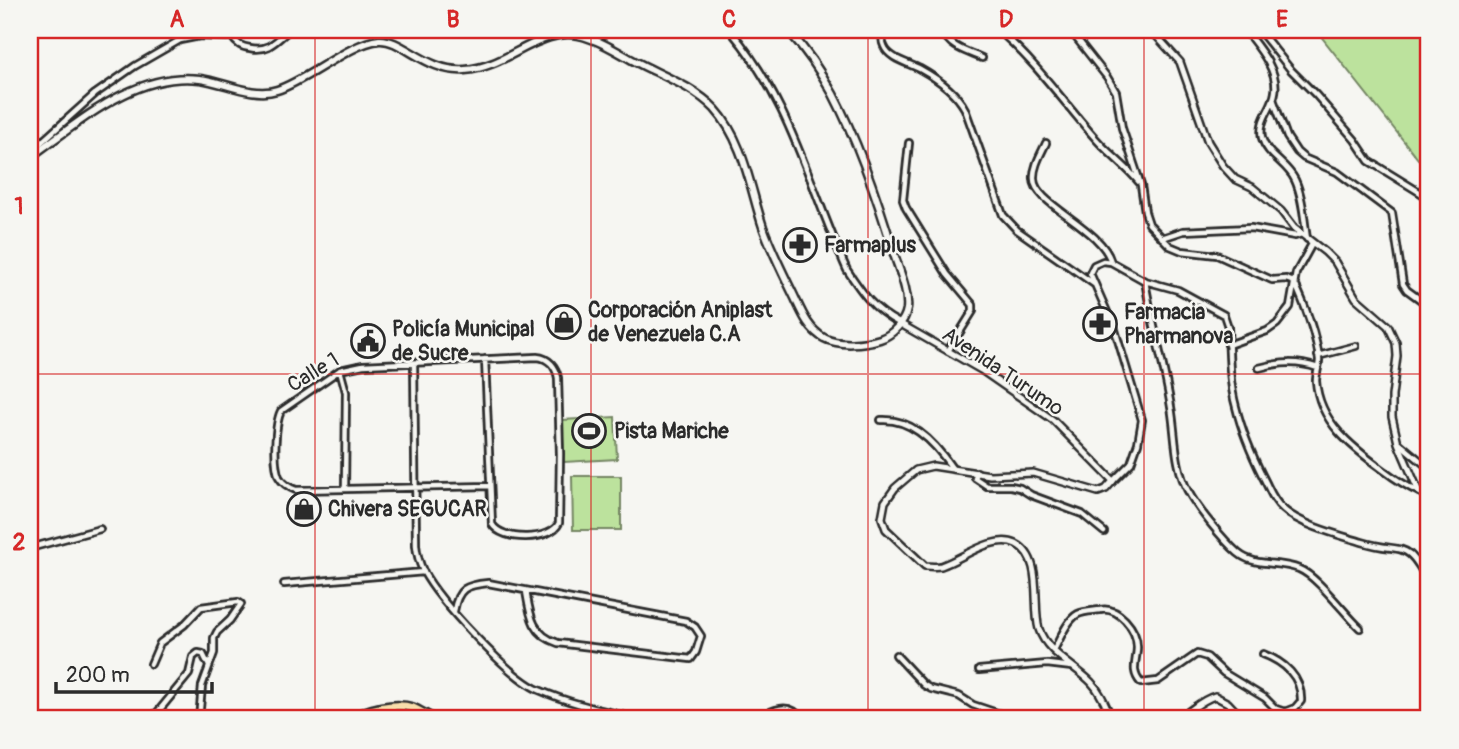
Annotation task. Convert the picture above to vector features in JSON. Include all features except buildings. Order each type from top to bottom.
[{"type":"main road","points":[[30,157],[35,148],[122,94],[145,84],[186,78],[245,89],[275,91],[378,40],[394,43],[442,68],[475,69],[498,62],[522,48],[559,34],[578,35],[687,87],[714,108],[733,136],[771,246],[813,330],[831,341],[865,342],[883,338],[892,334],[907,311],[905,289],[883,218],[832,93],[788,30]]},
{"type":"main road","points":[[351,719],[375,709],[401,706],[413,708],[434,719]]},
{"type":"street","points":[[35,148],[95,94],[157,53],[187,37],[232,37],[252,30]]},
{"type":"street","points":[[232,37],[242,47],[260,50],[269,47],[289,30]]},
{"type":"street","points":[[730,30],[753,57],[778,99],[847,270],[869,302],[880,313],[899,323]]},
{"type":"street","points":[[885,30],[882,37],[884,47],[892,56],[922,70],[958,95],[1003,215],[1017,230],[1094,284]]},
{"type":"street","points":[[943,30],[951,43],[961,51],[982,58]]},
{"type":"street","points":[[998,30],[1030,61],[1098,141],[1129,169],[1141,185]]},
{"type":"street","points":[[1070,30],[1113,85],[1149,224],[1170,246],[1182,251],[1217,256],[1272,280],[1286,279],[1294,282],[1305,307],[1318,356],[1316,381],[1329,421],[1345,441],[1367,458],[1406,487],[1429,497]]},
{"type":"street","points":[[1151,30],[1180,62],[1208,142],[1223,166],[1235,178],[1252,187],[1281,211],[1301,234],[1335,262],[1356,298],[1388,326],[1396,343],[1398,356],[1392,417],[1398,443],[1419,492]]},
{"type":"street","points":[[1228,345],[1267,331],[1277,324],[1290,307],[1294,282],[1310,242],[1295,179],[1286,166],[1272,154],[1262,138],[1262,125],[1266,110],[1273,99],[1275,84],[1263,53],[1245,30]]},
{"type":"street","points":[[1259,30],[1291,70],[1355,140],[1369,161],[1429,198]]},
{"type":"street","points":[[1273,99],[1287,137],[1297,152],[1304,158],[1337,172],[1392,213],[1403,284],[1429,306]]},
{"type":"street","points":[[909,143],[903,200],[906,208],[947,274],[973,305],[973,311],[948,351]]},
{"type":"street","points":[[1046,143],[1033,177],[1038,192],[1103,245],[1111,262]]},
{"type":"street","points":[[1162,238],[1183,231],[1251,228],[1295,236],[1301,234]]},
{"type":"street","points":[[1112,719],[1092,684],[1043,639],[1039,629],[1035,572],[1027,554],[1016,544],[1000,542],[978,548],[940,566],[925,566],[886,529],[882,517],[885,502],[895,488],[915,470],[933,466],[990,475],[1033,474],[1098,492],[1106,489],[1131,463],[1142,420],[1115,330],[1090,273],[1094,265],[1103,261],[1111,262],[1145,282],[1178,290],[1224,315],[1235,404],[1251,452],[1273,498],[1282,509],[1295,517],[1347,537],[1411,552],[1429,583]]},
{"type":"street","points":[[1145,282],[1171,407],[1180,468],[1187,489],[1199,508],[1238,553],[1252,562],[1298,568],[1311,576],[1360,628]]},
{"type":"street","name":"Avenida Turumo","points":[[899,323],[948,351],[1053,420],[1113,481]]},
{"type":"street","points":[[1318,356],[1356,346]]},
{"type":"street","name":"Calle 1","points":[[537,357],[550,362],[558,378],[560,454],[559,523],[556,530],[549,534],[502,535],[492,524],[489,486],[296,490],[287,487],[280,479],[276,467],[277,419],[281,411],[340,370],[350,366],[414,363],[537,357]]},
{"type":"street","points":[[485,359],[489,486]]},
{"type":"street","points":[[1259,368],[1279,362],[1305,363],[1318,368]]},
{"type":"street","points":[[414,363],[416,545],[424,572],[437,592],[504,666],[538,690],[585,706],[638,719]]},
{"type":"street","points":[[340,370],[346,392],[345,489]]},
{"type":"street","points":[[881,420],[906,422],[937,449],[952,468]]},
{"type":"street","points":[[1398,443],[1429,468]]},
{"type":"street","points":[[977,472],[975,478],[987,486],[1020,488],[1031,495],[1082,514],[1104,532]]},
{"type":"street","points":[[30,548],[100,529]]},
{"type":"street","points":[[284,584],[424,572]]},
{"type":"street","points":[[454,611],[457,596],[474,584],[488,583],[686,621],[695,627],[701,636],[699,645],[691,659],[548,640],[540,635],[534,622],[526,591]]},
{"type":"street","points":[[151,664],[160,643],[184,625],[201,607],[237,602],[241,604],[217,632],[202,686],[199,719]]},
{"type":"street","points":[[1054,650],[1070,622],[1078,614],[1107,608],[1118,611],[1135,635],[1138,645],[1134,670],[1141,683],[1158,681],[1197,654],[1207,657],[1224,673],[1265,698],[1276,709],[1285,712],[1295,708],[1301,701],[1302,693],[1295,677],[1287,667],[1263,654]]},
{"type":"street","points":[[152,719],[189,674],[193,657],[198,653],[203,654],[209,667]]},
{"type":"street","points":[[895,655],[931,689],[960,696],[973,705],[1015,719]]},
{"type":"street","points":[[979,670],[1047,664],[1073,667]]},
{"type":"street","points":[[1176,719],[1215,695],[1228,703],[1243,719]]},
{"type":"street","points":[[757,719],[779,709],[793,711],[801,719]]},
{"type":"green space","points":[[1316,30],[1429,30],[1429,166],[1418,159]]},
{"type":"green space","name":"Pista Mariche","points":[[615,417],[617,459],[564,462],[562,420]]},
{"type":"green space","points":[[572,476],[621,476],[621,530],[573,530]]},
{"type":"place","name":"Farmaplus","points":[[800,245]]},
{"type":"place","name":"Corporación Aniplast de Venezuela C.A","points":[[564,322]]},
{"type":"place","name":"Farmacia Pharmanova","points":[[1100,324]]},
{"type":"place","name":"Policía Municipal de Sucre","points":[[368,341]]},
{"type":"place","name":"Pista Mariche","points":[[589,431]]},
{"type":"place","name":"Chivera SEGUCAR","points":[[304,509]]}]
